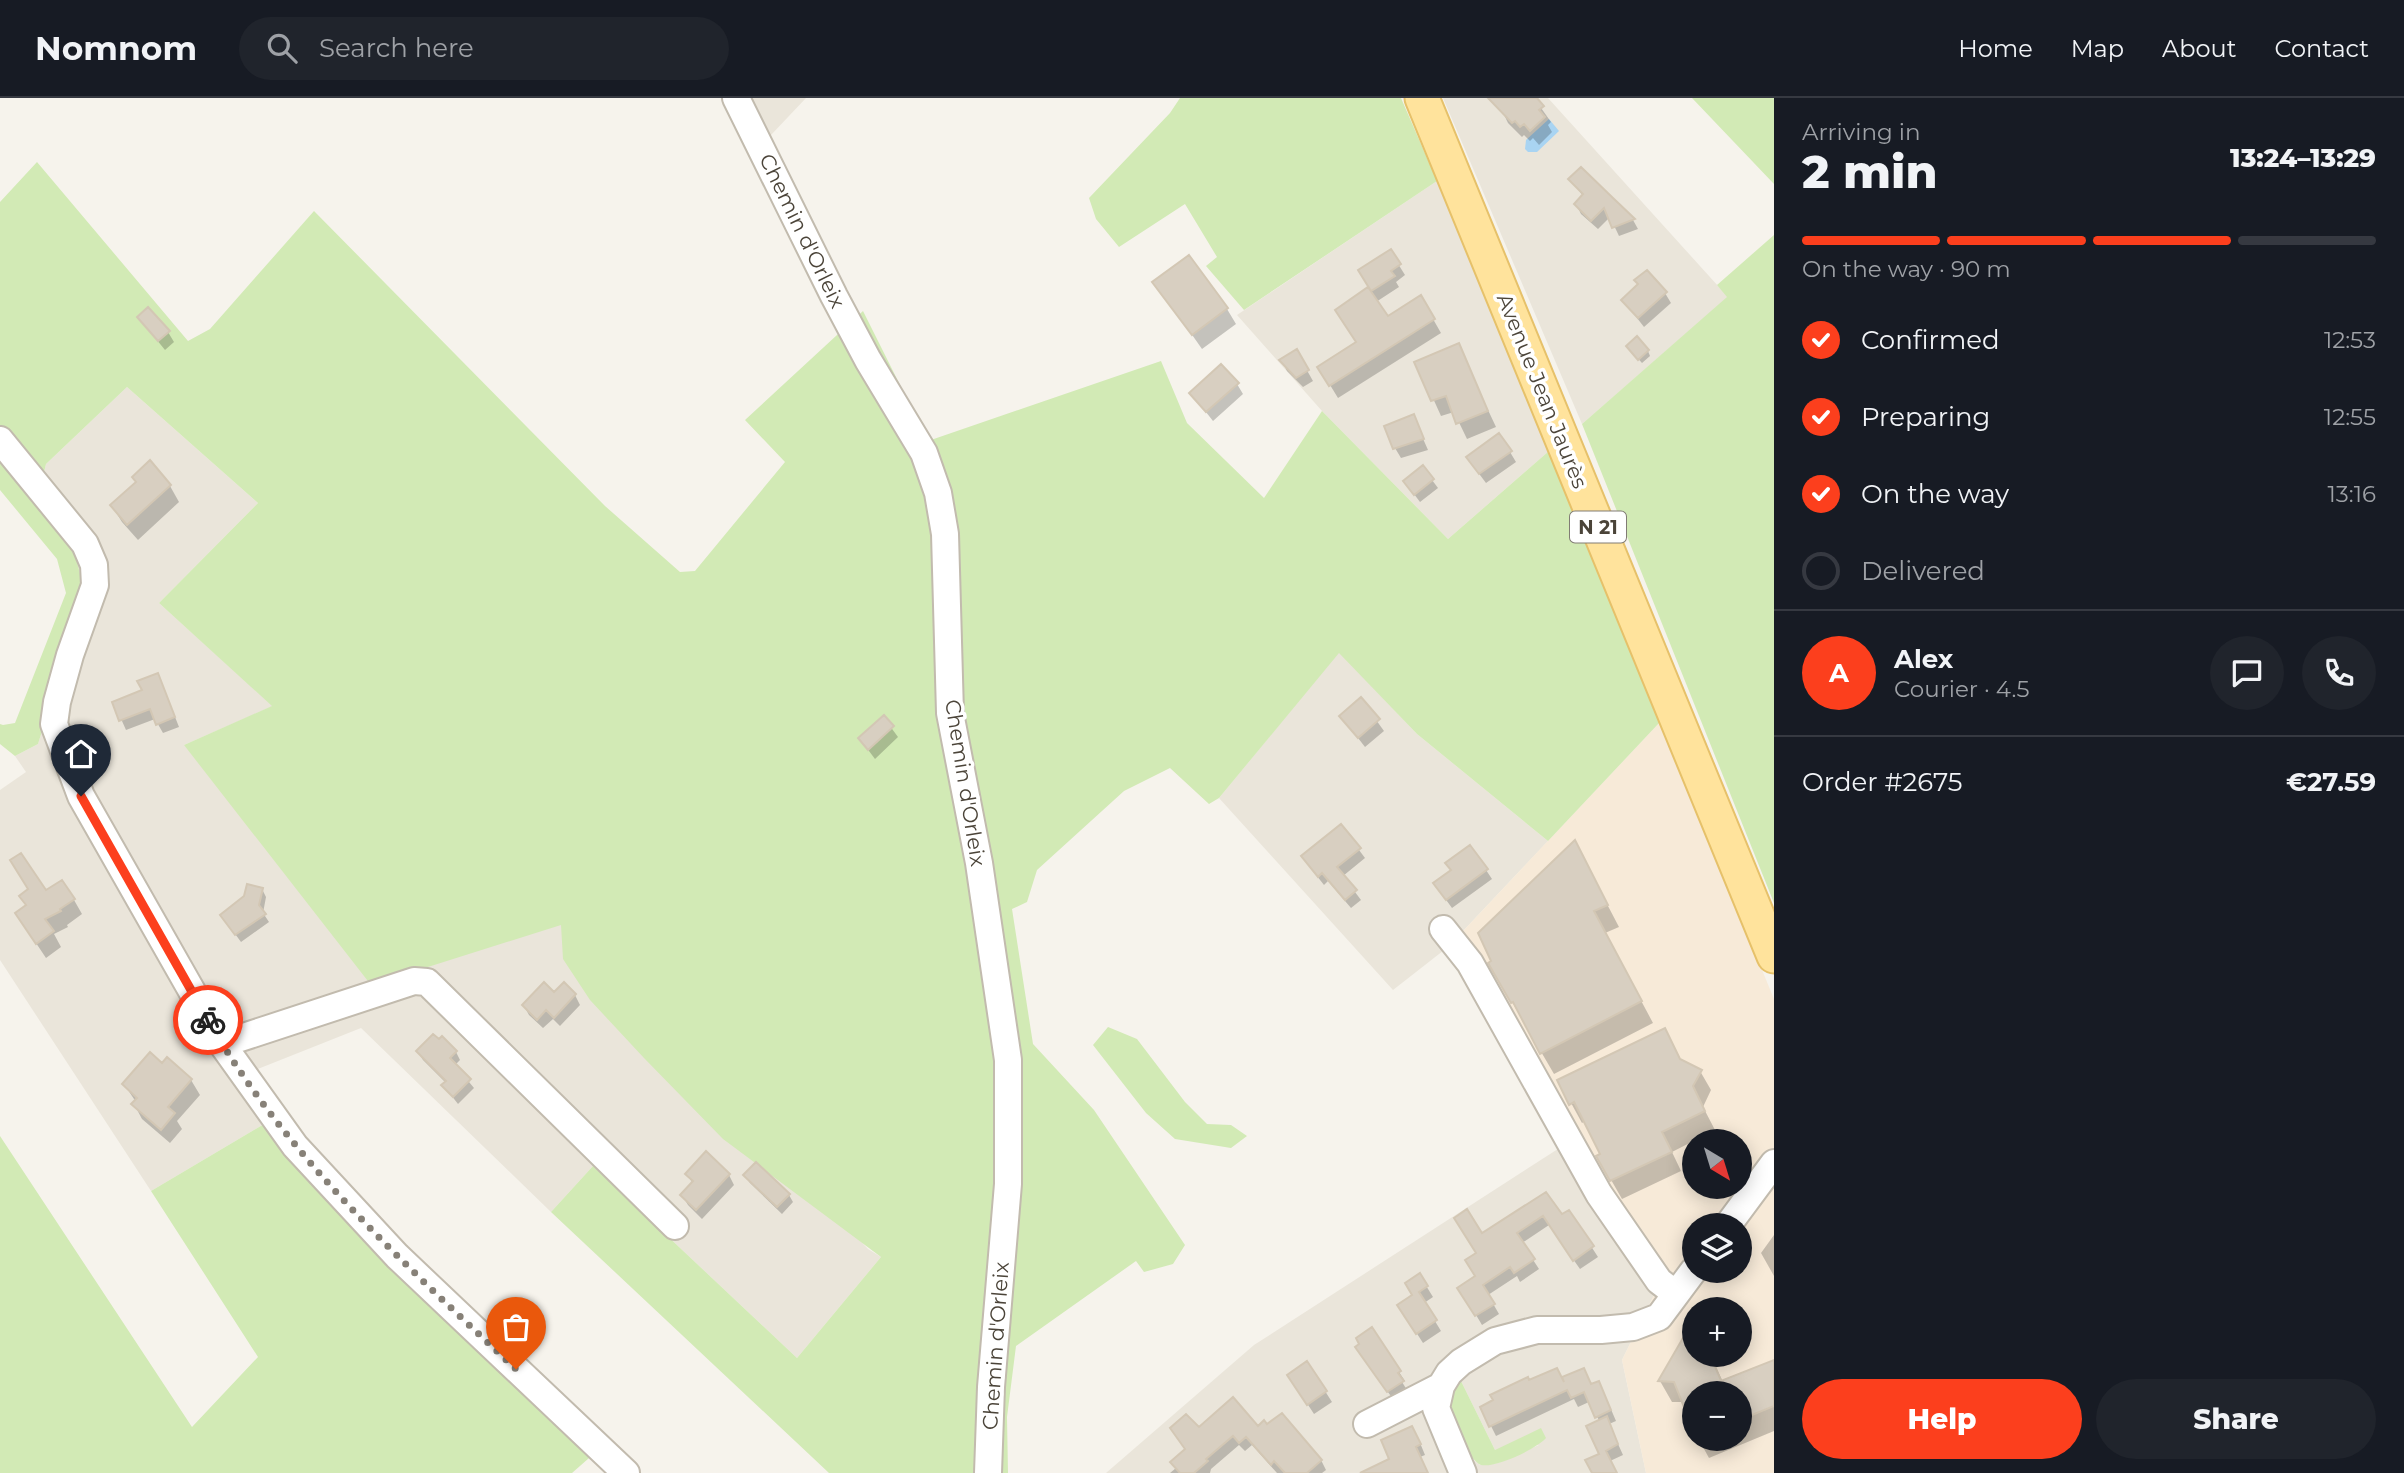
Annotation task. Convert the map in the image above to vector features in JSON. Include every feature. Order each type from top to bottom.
[{"type":"main road","name":"Avenue Jean Jaurès","points":[[1422,98],[1774,956]]},
{"type":"street","name":"Chemin d'Orleix","points":[[736,98],[834,296],[868,360],[924,453],[938,493],[945,534],[950,713],[978,863],[1008,1060],[1008,1184],[991,1387],[988,1473]]},
{"type":"street","points":[[0,440],[85,544],[94,565],[95,585],[69,655],[54,724],[81,796],[222,1044],[295,1146],[397,1256],[626,1473]]},
{"type":"street","points":[[1443,929],[1470,963],[1599,1194],[1659,1281],[1676,1294]]},
{"type":"street","points":[[222,1044],[414,981],[427,982],[675,1226]]},
{"type":"street","points":[[1737,1213],[1774,1164]]},
{"type":"street","points":[[1463,1473],[1436,1408],[1441,1386],[1449,1373],[1461,1362],[1495,1341],[1537,1330],[1633,1327],[1659,1317],[1684,1283]]},
{"type":"street","points":[[1367,1424],[1441,1386]]},
{"type":"shaded area","points":[[726,98],[806,98],[754,153]]},
{"type":"shaded area","points":[[1443,98],[1548,98],[1728,297],[1582,424]]},
{"type":"shaded area","points":[[1437,181],[1549,451],[1448,539],[1322,411],[1237,315]]},
{"type":"shaded area","points":[[127,387],[258,503],[159,603],[273,706],[184,745],[562,925],[868,1249],[881,1257],[797,1358],[593,1166],[551,1212],[361,1028],[248,1073],[281,1114],[151,1191],[0,960],[0,790],[26,772],[15,756],[38,744],[85,594],[39,492],[46,464]]},
{"type":"shaded area","points":[[1339,652],[1417,734],[1548,841],[1448,947],[1393,990],[1219,798]]},
{"type":"shaded area","points":[[1660,722],[1774,999],[1774,1473],[1646,1473],[1622,1360],[1656,1291],[1448,947]]},
{"type":"shaded area","points":[[1561,1147],[1656,1291],[1622,1360],[1646,1473],[1106,1473],[1254,1345]],"holes":[[[1461,1381],[1495,1450],[1539,1445],[1498,1463],[1480,1465],[1471,1458]]]},
{"type":"green space","points":[[1180,98],[1401,98],[1437,181],[1244,310],[1206,266],[1217,257],[1185,204],[1119,247],[1096,219],[1089,198],[1170,113]]},
{"type":"green space","points":[[1692,98],[1774,98],[1774,184]]},
{"type":"green space","points":[[37,162],[188,341],[210,329],[314,211],[605,506],[680,572],[695,571],[785,462],[745,420],[863,311],[928,441],[1161,361],[1187,423],[1264,498],[1322,411],[1448,539],[1549,451],[1660,722],[1548,841],[1417,734],[1339,653],[1219,798],[1209,804],[1170,768],[1124,791],[1037,870],[1027,902],[1012,909],[1033,1044],[1094,1110],[1185,1245],[1173,1264],[1144,1272],[1136,1261],[1016,1346],[1007,1417],[1008,1473],[829,1473],[551,1212],[593,1166],[797,1358],[881,1257],[723,1139],[644,1058],[590,1000],[563,959],[561,925],[371,985],[184,745],[272,706],[159,603],[258,503],[127,387],[46,464],[39,493],[73,546],[85,594],[38,744],[15,756],[0,744],[0,724],[15,723],[66,593],[57,559],[0,490],[0,202]]},
{"type":"green space","points":[[1774,235],[1774,903],[1582,424],[1727,297],[1717,285]]},
{"type":"green space","points":[[1108,1027],[1137,1039],[1185,1102],[1207,1124],[1231,1125],[1247,1136],[1231,1148],[1175,1139],[1146,1113],[1093,1045]]},
{"type":"green space","points":[[281,1114],[365,1214],[605,1444],[572,1473],[0,1473],[0,1136],[192,1427],[258,1357],[151,1191]]},
{"type":"green space","points":[[1461,1381],[1495,1450],[1541,1428],[1546,1438],[1506,1461],[1488,1465],[1476,1462],[1460,1438],[1449,1410],[1450,1397]]},
{"type":"water","points":[[1549,119],[1559,131],[1537,152],[1528,152],[1525,149],[1526,140]]},
{"type":"building","points":[[1488,98],[1537,98],[1544,106],[1539,110],[1545,117],[1530,131],[1524,124],[1520,127],[1515,121],[1512,123]]},
{"type":"building","points":[[1581,167],[1635,219],[1612,228],[1604,208],[1591,221],[1574,204],[1583,194],[1568,179]]},
{"type":"building","points":[[1391,249],[1401,264],[1391,271],[1395,276],[1371,291],[1358,270]]},
{"type":"building","points":[[1189,255],[1228,308],[1192,335],[1152,282]]},
{"type":"building","points":[[1647,270],[1667,292],[1638,318],[1621,300],[1638,284],[1634,280]]},
{"type":"building","points":[[1368,287],[1388,316],[1421,295],[1435,319],[1329,386],[1317,367],[1356,342],[1335,310]]},
{"type":"building","points":[[148,307],[170,331],[158,341],[137,317]]},
{"type":"building","points":[[1637,336],[1649,350],[1638,360],[1626,346]]},
{"type":"building","points":[[1459,343],[1488,411],[1456,424],[1446,396],[1431,401],[1414,362]]},
{"type":"building","points":[[1297,349],[1309,370],[1296,378],[1279,360]]},
{"type":"building","points":[[1221,364],[1239,383],[1206,412],[1189,393]]},
{"type":"building","points":[[1414,414],[1424,439],[1393,449],[1384,426]]},
{"type":"building","points":[[1499,433],[1512,451],[1479,474],[1466,457]]},
{"type":"building","points":[[150,460],[171,485],[127,525],[110,505],[136,482],[132,477]]},
{"type":"building","points":[[1423,465],[1434,479],[1414,495],[1403,481]]},
{"type":"building","points":[[158,673],[175,717],[156,725],[150,709],[119,721],[112,702],[142,690],[137,681]]},
{"type":"building","points":[[1361,697],[1380,719],[1358,738],[1339,716]]},
{"type":"building","points":[[884,715],[894,726],[868,750],[858,738]]},
{"type":"building","points":[[1341,824],[1361,848],[1337,867],[1357,890],[1345,900],[1322,873],[1318,877],[1301,856]]},
{"type":"building","points":[[1575,840],[1608,905],[1594,911],[1642,1001],[1540,1054],[1513,1002],[1511,1003],[1488,963],[1491,961],[1478,933]]},
{"type":"building","points":[[1470,845],[1488,869],[1446,900],[1433,883],[1451,870],[1445,863]]},
{"type":"building","points":[[21,853],[46,890],[62,880],[75,899],[60,909],[61,911],[45,919],[54,931],[36,944],[15,913],[26,905],[19,896],[28,889],[10,860]]},
{"type":"building","points":[[247,884],[263,888],[259,905],[266,914],[235,935],[220,915],[244,896]]},
{"type":"building","points":[[544,982],[554,992],[564,982],[576,994],[554,1018],[546,1010],[537,1020],[522,1005]]},
{"type":"building","points":[[1665,1028],[1680,1059],[1702,1070],[1693,1086],[1705,1111],[1662,1132],[1672,1152],[1610,1181],[1596,1156],[1600,1154],[1574,1102],[1569,1105],[1557,1080]]},
{"type":"building","points":[[433,1034],[439,1039],[442,1036],[457,1051],[450,1058],[471,1079],[453,1097],[441,1085],[446,1081],[416,1051]]},
{"type":"building","points":[[150,1052],[162,1063],[167,1057],[192,1079],[168,1107],[175,1113],[161,1130],[131,1104],[137,1098],[122,1084]]},
{"type":"building","points":[[706,1151],[730,1174],[696,1210],[680,1195],[693,1181],[685,1174]]},
{"type":"building","points":[[756,1162],[790,1194],[777,1207],[743,1175]]},
{"type":"building","points":[[1546,1192],[1562,1214],[1569,1210],[1594,1246],[1573,1261],[1543,1216],[1517,1233],[1535,1259],[1514,1273],[1510,1267],[1483,1285],[1495,1304],[1475,1316],[1457,1288],[1475,1276],[1465,1260],[1476,1253],[1454,1218],[1467,1209],[1482,1233]]},
{"type":"building","points":[[1420,1273],[1428,1286],[1419,1292],[1437,1320],[1416,1334],[1397,1305],[1412,1295],[1405,1283]]},
{"type":"building","points":[[1372,1327],[1401,1371],[1398,1373],[1404,1381],[1387,1392],[1355,1347],[1359,1344],[1356,1338]]},
{"type":"building","points":[[1682,1340],[1682,1367],[1715,1367],[1721,1381],[1682,1381],[1682,1402],[1674,1382],[1658,1381]]},
{"type":"building","points":[[1774,1360],[1774,1406],[1752,1415],[1752,1381],[1721,1381]]},
{"type":"building","points":[[1307,1361],[1327,1391],[1307,1405],[1287,1375]]},
{"type":"building","points":[[1557,1368],[1564,1382],[1562,1377],[1584,1368],[1591,1384],[1599,1381],[1611,1410],[1595,1418],[1584,1392],[1571,1398],[1567,1390],[1489,1427],[1480,1407],[1493,1400],[1490,1395],[1528,1377],[1529,1380]]},
{"type":"building","points":[[1233,1397],[1258,1426],[1264,1420],[1267,1424],[1282,1413],[1322,1460],[1307,1473],[1285,1473],[1274,1461],[1271,1465],[1246,1437],[1239,1443],[1233,1436],[1194,1473],[1180,1473],[1170,1462],[1185,1449],[1170,1428],[1186,1414],[1199,1427]]},
{"type":"building","points":[[1607,1416],[1618,1444],[1606,1451],[1617,1473],[1592,1473],[1585,1460],[1599,1454],[1586,1426]]},
{"type":"building","points":[[1412,1426],[1421,1444],[1416,1447],[1428,1473],[1360,1473],[1389,1459],[1381,1440]]},
{"type":"way so far","points":[[208,1020],[222,1044],[295,1146],[397,1256],[516,1369]]},
{"type":"route","points":[[81,796],[208,1020]]}]
